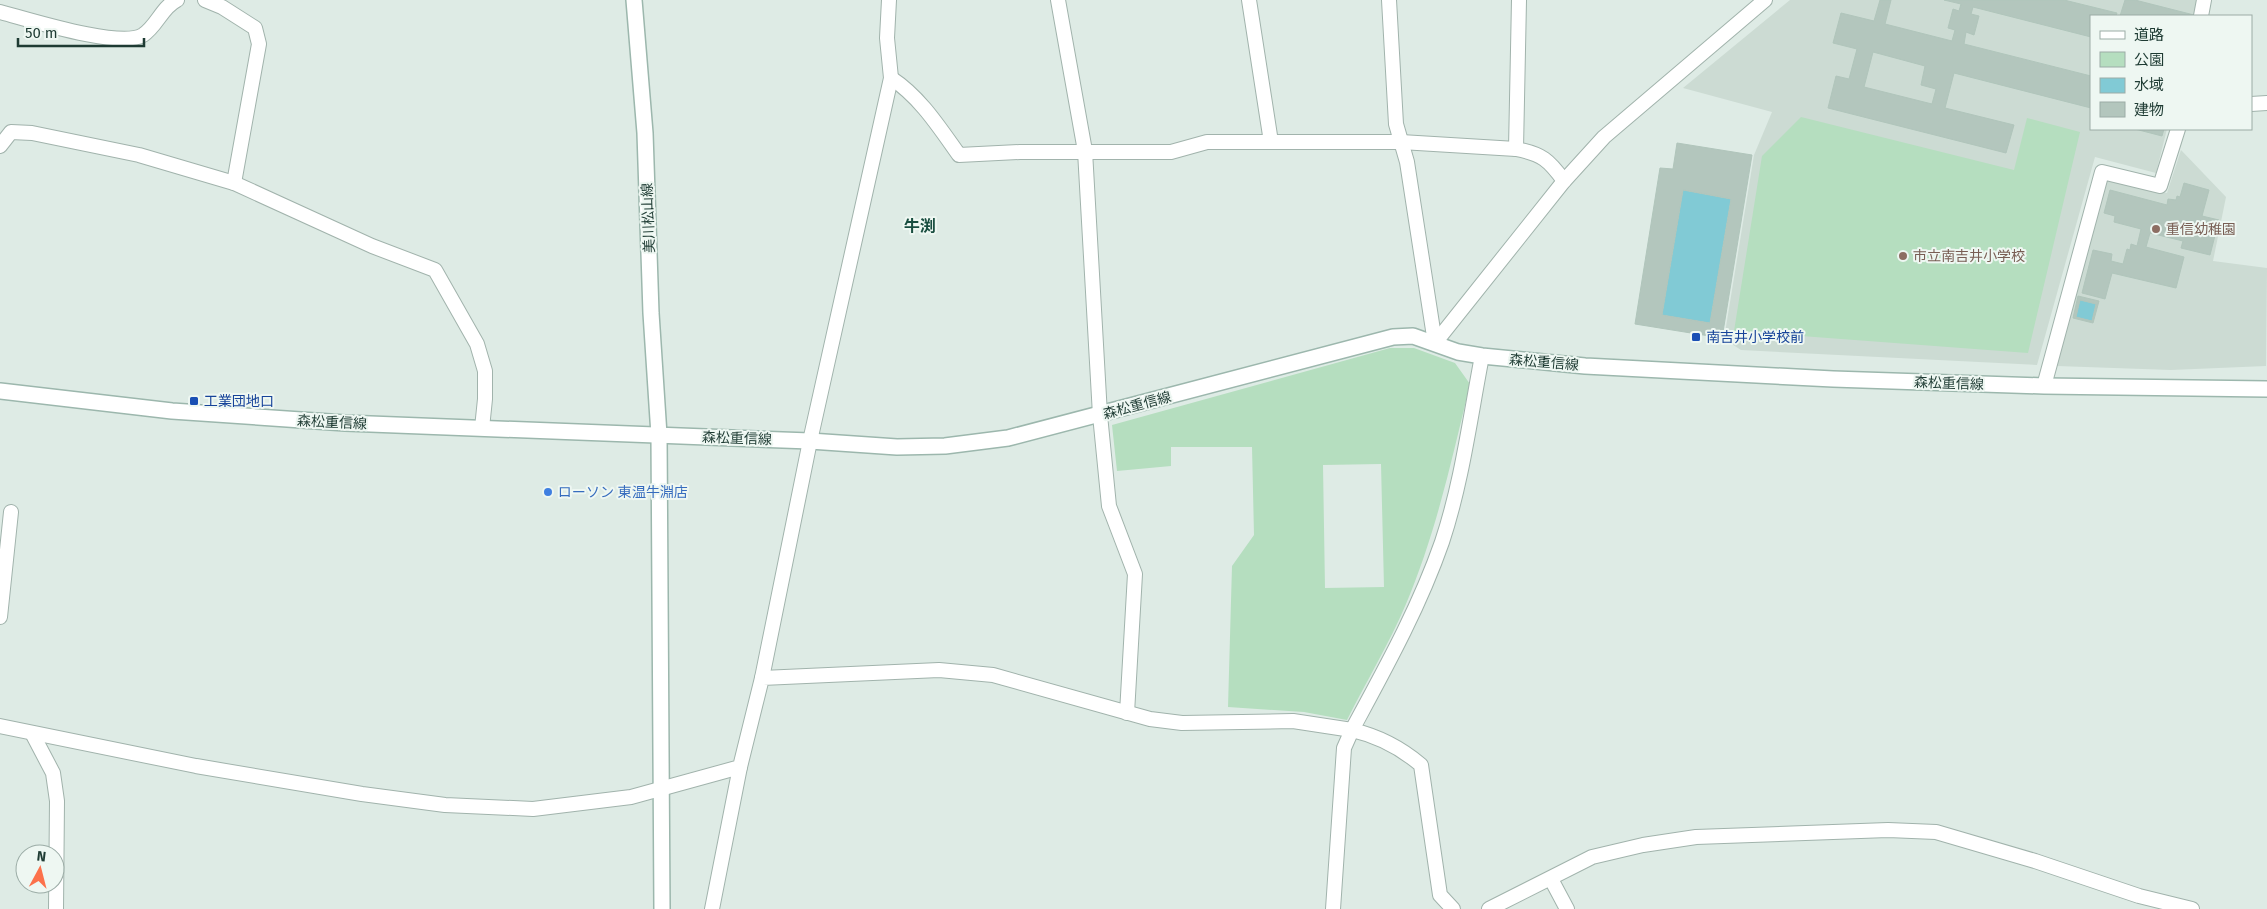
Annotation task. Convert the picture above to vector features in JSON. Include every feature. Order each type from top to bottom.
[{"type":"main road","name":"美川松山線","points":[[634,0],[645,133],[651,313],[659,435],[662,909]]},
{"type":"main road","name":"森松重信線","points":[[0,391],[172,411],[345,423],[810,441],[897,447],[945,446],[1008,438],[1393,336],[1413,336],[1435,342],[1458,352],[1482,356],[1585,366],[1833,379],[2044,386],[2267,389]]},
{"type":"street","points":[[0,12],[48,25],[118,40],[142,36],[157,22],[170,3],[177,0]]},
{"type":"street","points":[[205,0],[222,7],[256,28],[260,44],[234,183]]},
{"type":"street","points":[[712,909],[740,767],[762,678],[810,441],[891,78],[887,38],[890,0]]},
{"type":"street","points":[[1058,0],[1085,151],[1100,415],[1109,506],[1135,574],[1127,713]]},
{"type":"street","points":[[1249,0],[1271,142]]},
{"type":"street","points":[[1389,0],[1396,124],[1407,162],[1435,342]]},
{"type":"street","points":[[1516,148],[1519,0]]},
{"type":"street","points":[[1435,342],[1564,181],[1604,137],[1765,0]]},
{"type":"street","points":[[2201,15],[2204,0]]},
{"type":"street","points":[[891,78],[905,88],[928,112],[959,155],[1085,151],[1171,152],[1207,142],[1401,142],[1516,148],[1549,160],[1564,181]]},
{"type":"street","points":[[2252,104],[2267,103]]},
{"type":"street","points":[[2044,386],[2102,172],[2160,186],[2178,130]]},
{"type":"street","points":[[0,146],[11,132],[32,133],[139,155],[234,183],[372,246],[435,270],[476,344],[485,371],[485,400],[482,428]]},
{"type":"street","points":[[1333,909],[1344,748],[1415,609],[1442,541],[1457,482],[1482,356]]},
{"type":"street","points":[[0,617],[10,512]]},
{"type":"street","points":[[762,678],[939,670],[993,675],[1150,719],[1182,723],[1293,721],[1364,733],[1403,750],[1421,765],[1440,895],[1453,909]]},
{"type":"street","points":[[0,726],[196,766],[362,794],[444,805],[533,809],[631,797],[740,767]]},
{"type":"street","points":[[32,733],[53,773],[57,801],[56,909]]},
{"type":"street","points":[[1489,909],[1592,857],[1643,845],[1696,837],[1888,830],[1936,832],[2035,861],[2139,896],[2192,909]]},
{"type":"street","points":[[1551,879],[1566,909]]},
{"type":"shaded area","name":"市立南吉井小学校","points":[[1790,0],[2199,0],[2196,15],[2090,15],[2090,130],[2167,130],[2156,173],[2095,157],[2037,365],[1741,350],[1724,339],[1754,155],[1772,112],[1683,88]]},
{"type":"shaded area","name":"重信幼稚園","points":[[2181,150],[2226,197],[2213,261],[2267,268],[2266,366],[2171,370],[2057,366],[2107,178],[2167,193]]},
{"type":"green space","points":[[1801,117],[2014,170],[2027,118],[2080,132],[2028,353],[1734,331],[1762,156]]},
{"type":"green space","points":[[1390,348],[1414,348],[1455,363],[1470,384],[1435,523],[1406,604],[1347,720],[1304,712],[1228,707],[1232,566],[1254,535],[1252,447],[1171,447],[1171,466],[1117,471],[1112,425]],"holes":[[[1381,464],[1384,587],[1325,588],[1323,465]]]},
{"type":"water","points":[[1683,190],[1731,199],[1710,323],[1662,315]]},
{"type":"water","points":[[2080,300],[2096,304],[2092,321],[2076,317]]},
{"type":"building","points":[[1880,0],[1891,0],[1885,24],[1952,41],[1955,30],[1948,28],[1953,9],[1959,11],[1961,4],[1944,0],[2064,0],[2117,13],[2116,15],[2090,15],[2090,37],[1973,7],[1971,14],[1979,16],[1974,35],[1966,32],[1964,44],[2090,76],[2090,108],[1954,73],[1945,108],[2014,125],[2006,153],[1828,108],[1836,76],[1849,79],[1857,49],[1833,43],[1841,13],[1874,21]],"holes":[[[1873,52],[1925,66],[1921,85],[1936,89],[1932,104],[1864,87]]]},
{"type":"building","points":[[2125,0],[2135,0],[2194,15],[2120,15]]},
{"type":"building","points":[[2139,130],[2164,130],[2162,136]]},
{"type":"building","points":[[1677,143],[1752,155],[1722,338],[1635,324],[1660,168],[1673,169]],"holes":[[[1683,190],[1731,199],[1710,323],[1662,315]]]},
{"type":"building","points":[[2184,183],[2209,190],[2202,216],[2219,220],[2210,255],[2181,248],[2183,241],[2150,233],[2146,247],[2184,257],[2176,288],[2112,273],[2105,299],[2082,293],[2093,250],[2112,254],[2111,261],[2123,264],[2127,249],[2130,250],[2131,244],[2137,246],[2141,229],[2114,222],[2115,216],[2104,213],[2110,190],[2167,205],[2168,199],[2176,200],[2177,196],[2180,197]]},
{"type":"building","points":[[2078,296],[2099,301],[2093,323],[2073,318]],"holes":[[[2080,300],[2096,304],[2092,321],[2076,317]]]},
{"type":"place","name":"重信幼稚園","points":[[2156,229]]},
{"type":"place","name":"市立南吉井小学校","points":[[1903,256]]},
{"type":"place","name":"南吉井小学校前","points":[[1696,337]]},
{"type":"place","name":"工業団地口","points":[[194,401]]},
{"type":"place","name":"ローソン 東温牛淵店","points":[[548,492]]},
{"type":"district","name":"牛渕","points":[[920,226]]}]
